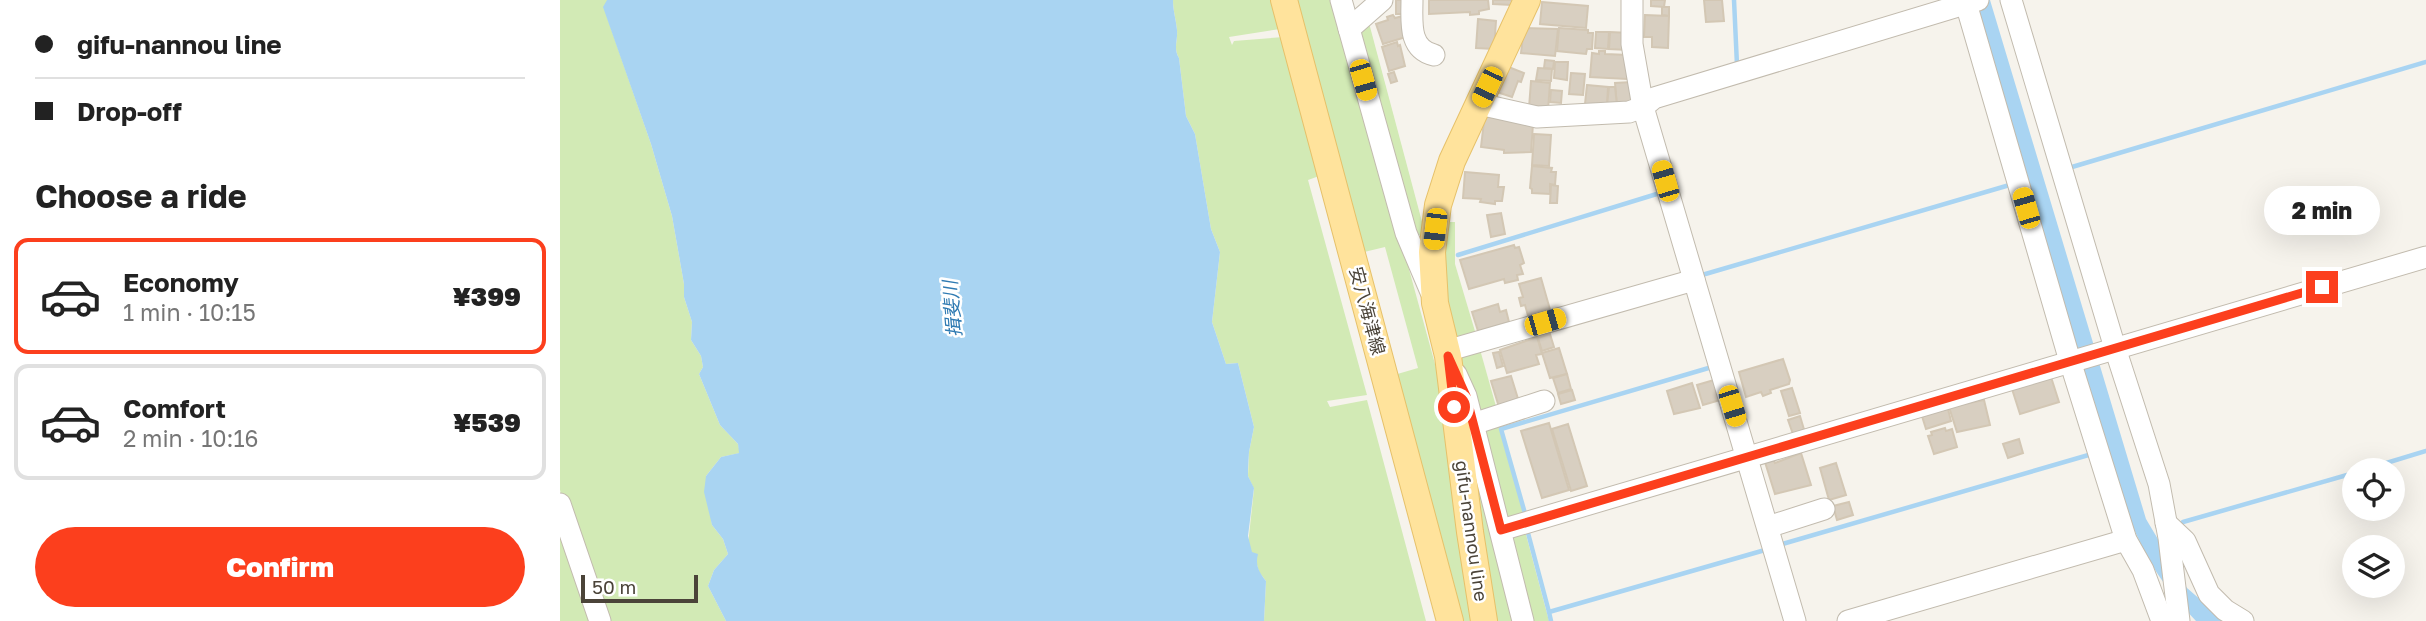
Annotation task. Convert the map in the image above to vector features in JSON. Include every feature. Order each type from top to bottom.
[{"type":"main road","name":"安八海津線","points":[[1284,0],[1450,621]]},
{"type":"main road","name":"gifu-nannou line","points":[[1484,621],[1447,354],[1435,303],[1432,252],[1438,205],[1452,162],[1527,0]]},
{"type":"street","points":[[1341,0],[1406,233],[1435,303]]},
{"type":"street","points":[[1349,29],[1382,0]]},
{"type":"street","points":[[1412,0],[1412,33],[1417,45],[1426,53],[1434,55]]},
{"type":"street","points":[[1633,0],[1632,44],[1643,107],[1795,621]]},
{"type":"street","points":[[2011,0],[2110,349],[2148,445],[2159,484],[2168,531],[2173,619]]},
{"type":"street","points":[[1479,104],[1537,117],[1629,112],[1643,107],[1654,98],[1970,1],[2126,540],[2173,619]]},
{"type":"street","points":[[1501,530],[2426,257]]},
{"type":"street","points":[[1523,621],[1466,396],[1447,354],[1694,280]]},
{"type":"street","points":[[1473,424],[1544,401]]},
{"type":"street","points":[[560,504],[600,621]]},
{"type":"street","points":[[1768,527],[1824,509]]},
{"type":"street","points":[[2168,531],[2185,541],[2209,594],[2225,610],[2243,621]]},
{"type":"street","points":[[1848,621],[2126,540]]},
{"type":"green space","points":[[560,0],[607,0],[607,17],[651,144],[672,216],[684,297],[692,322],[691,340],[701,356],[703,367],[699,374],[720,425],[738,444],[740,453],[721,457],[706,476],[712,525],[723,539],[728,554],[714,570],[708,586],[726,621],[606,621],[570,526],[560,490]]},
{"type":"green space","points":[[1173,0],[1272,0],[1280,29],[1229,37],[1232,45],[1234,41],[1284,37],[1322,175],[1308,180],[1367,395],[1327,401],[1330,407],[1367,400],[1426,621],[1264,621],[1266,581],[1259,572],[1248,545],[1254,489],[1248,476],[1249,452],[1254,427],[1238,363],[1226,364],[1212,322],[1220,252],[1211,229],[1195,134],[1186,116],[1176,51],[1177,30]]},
{"type":"green space","points":[[1293,0],[1335,0],[1446,404],[1473,621],[1459,621],[1394,375],[1418,368],[1385,247],[1360,253]]},
{"type":"green space","points":[[1369,23],[1425,233],[1417,236],[1360,30]]},
{"type":"green space","points":[[1455,222],[1455,264],[1477,338],[1455,339],[1445,302],[1444,227]]},
{"type":"green space","points":[[1479,346],[1497,410],[1485,414],[1474,409],[1461,359],[1467,350]]},
{"type":"green space","points":[[1467,414],[1519,621],[1492,621]]},
{"type":"green space","points":[[1499,420],[1525,518],[1511,522],[1503,517],[1484,423]]},
{"type":"green space","points":[[560,524],[597,621],[560,621]]},
{"type":"green space","points":[[1524,527],[1549,621],[1528,621],[1507,540]]},
{"type":"water","name":"揖斐川","points":[[607,0],[1173,0],[1177,30],[1176,51],[1186,116],[1195,134],[1211,229],[1220,252],[1212,322],[1226,364],[1238,363],[1254,427],[1248,469],[1248,476],[1254,488],[1248,536],[1252,552],[1258,554],[1258,568],[1266,581],[1264,621],[726,621],[708,586],[714,570],[728,554],[723,539],[712,525],[704,492],[706,476],[721,457],[739,453],[738,444],[720,425],[699,374],[703,367],[701,356],[691,340],[692,322],[684,297],[672,216],[651,144],[603,7]]},
{"type":"water","points":[[1974,0],[1990,0],[2146,519],[2187,588],[2225,621],[2196,621],[2183,607],[2154,568],[2125,508]]},
{"type":"building","points":[[1396,0],[1408,0],[1408,14],[1396,14]]},
{"type":"building","points":[[1429,0],[1488,0],[1489,9],[1470,15],[1470,12],[1429,14]]},
{"type":"building","points":[[1493,0],[1515,0],[1512,5],[1493,4]]},
{"type":"building","points":[[1651,0],[1665,0],[1664,7],[1651,6]]},
{"type":"building","points":[[1704,0],[1722,0],[1724,21],[1706,22]]},
{"type":"building","points":[[1542,2],[1588,6],[1586,28],[1540,24]]},
{"type":"building","points":[[1662,7],[1669,7],[1669,16],[1662,15]]},
{"type":"building","points":[[1393,15],[1395,18],[1403,16],[1409,36],[1383,44],[1376,24]]},
{"type":"building","points":[[1645,15],[1669,16],[1668,48],[1652,47],[1652,37],[1644,37]]},
{"type":"building","points":[[1478,19],[1496,21],[1494,49],[1476,48]]},
{"type":"building","points":[[1524,28],[1558,29],[1555,56],[1521,53]]},
{"type":"building","points":[[1559,28],[1588,30],[1588,33],[1593,33],[1592,49],[1587,49],[1586,54],[1557,51]]},
{"type":"building","points":[[1596,32],[1609,32],[1608,49],[1595,48]]},
{"type":"building","points":[[1610,32],[1629,33],[1628,50],[1609,49]]},
{"type":"building","points":[[1397,42],[1405,66],[1389,71],[1382,47]]},
{"type":"building","points":[[1599,51],[1605,51],[1605,54],[1628,55],[1627,79],[1590,77],[1592,53],[1599,54]]},
{"type":"building","points":[[1545,60],[1554,61],[1553,69],[1544,68]]},
{"type":"building","points":[[1555,62],[1568,62],[1567,80],[1554,78]]},
{"type":"building","points":[[1506,66],[1524,73],[1512,97],[1497,92]]},
{"type":"building","points":[[1538,68],[1552,69],[1551,81],[1536,80]]},
{"type":"building","points":[[1394,72],[1397,81],[1391,83],[1388,74]]},
{"type":"building","points":[[1571,73],[1585,74],[1583,95],[1569,94]]},
{"type":"building","points":[[1531,81],[1550,83],[1548,110],[1529,108]]},
{"type":"building","points":[[1632,82],[1634,104],[1617,106],[1615,83]]},
{"type":"building","points":[[1587,85],[1608,87],[1607,105],[1585,104]]},
{"type":"building","points":[[1609,87],[1615,87],[1617,106],[1607,105]]},
{"type":"building","points":[[1551,90],[1562,91],[1561,103],[1550,102]]},
{"type":"building","points":[[1485,113],[1533,124],[1531,152],[1504,153],[1504,150],[1481,147]]},
{"type":"building","points":[[1534,134],[1551,135],[1549,166],[1532,165]]},
{"type":"building","points":[[1532,166],[1552,168],[1551,172],[1556,172],[1555,185],[1550,184],[1550,194],[1532,193]]},
{"type":"building","points":[[1465,172],[1499,175],[1498,187],[1504,187],[1502,201],[1495,201],[1495,204],[1480,202],[1481,199],[1463,198]]},
{"type":"building","points":[[1551,185],[1558,186],[1557,203],[1550,203]]},
{"type":"building","points":[[1501,213],[1505,234],[1491,237],[1487,215]]},
{"type":"building","points":[[1514,245],[1515,248],[1519,247],[1524,263],[1520,265],[1523,274],[1517,275],[1518,280],[1505,283],[1504,279],[1469,289],[1460,260]]},
{"type":"building","points":[[1541,278],[1551,313],[1529,319],[1525,305],[1521,306],[1519,298],[1523,297],[1519,284]]},
{"type":"building","points":[[1498,304],[1500,312],[1506,310],[1509,322],[1478,331],[1472,312]]},
{"type":"building","points":[[1550,334],[1554,347],[1542,351],[1538,338]]},
{"type":"building","points":[[1537,337],[1542,354],[1536,355],[1539,364],[1507,373],[1500,350]]},
{"type":"building","points":[[1559,348],[1567,374],[1550,378],[1542,353]]},
{"type":"building","points":[[1499,352],[1503,366],[1497,368],[1493,353]]},
{"type":"building","points":[[1783,359],[1789,384],[1770,390],[1771,393],[1763,396],[1761,392],[1746,397],[1739,372]]},
{"type":"building","points":[[1567,374],[1571,389],[1558,393],[1553,378]]},
{"type":"building","points":[[1511,376],[1519,402],[1499,407],[1491,381]]},
{"type":"building","points":[[2051,377],[2059,402],[2020,414],[2012,389]]},
{"type":"building","points":[[1714,380],[1720,400],[1703,405],[1697,385]]},
{"type":"building","points":[[1692,383],[1700,408],[1674,414],[1667,391]]},
{"type":"building","points":[[1792,388],[1800,413],[1789,416],[1781,391]]},
{"type":"building","points":[[1572,390],[1575,400],[1561,404],[1558,394]]},
{"type":"building","points":[[1984,400],[1990,425],[1957,432],[1949,407]]},
{"type":"building","points":[[1947,405],[1951,421],[1926,429],[1921,413]]},
{"type":"building","points":[[1800,416],[1805,433],[1794,437],[1788,420]]},
{"type":"building","points":[[1549,423],[1569,490],[1542,498],[1521,431]]},
{"type":"building","points":[[1568,424],[1587,486],[1571,491],[1552,429]]},
{"type":"building","points":[[1945,428],[1946,431],[1952,429],[1957,447],[1934,454],[1928,436],[1932,435],[1931,432]]},
{"type":"building","points":[[2019,439],[2023,453],[2008,458],[2003,444]]},
{"type":"building","points":[[1801,453],[1811,485],[1775,494],[1765,462],[1773,459],[1775,463]]},
{"type":"building","points":[[1836,463],[1846,495],[1829,500],[1820,468]]},
{"type":"building","points":[[1849,502],[1853,515],[1837,520],[1833,506]]},
{"type":"waterway","points":[[1734,0],[1737,65]]},
{"type":"waterway","points":[[2072,167],[2426,62]]},
{"type":"waterway","points":[[1702,275],[2013,184]]},
{"type":"waterway","points":[[1458,255],[1660,193]]},
{"type":"waterway","points":[[1526,517],[1501,429],[1712,367]]},
{"type":"waterway","points":[[2403,458],[2426,451]]},
{"type":"waterway","points":[[1779,544],[2092,454]]},
{"type":"waterway","points":[[2183,522],[2342,476]]},
{"type":"waterway","points":[[1528,533],[1549,612]]},
{"type":"waterway","points":[[1551,621],[1549,612],[1765,550]]},
{"type":"route","points":[[1454,407],[1448,356],[1466,396],[1501,530],[2322,287]]}]
